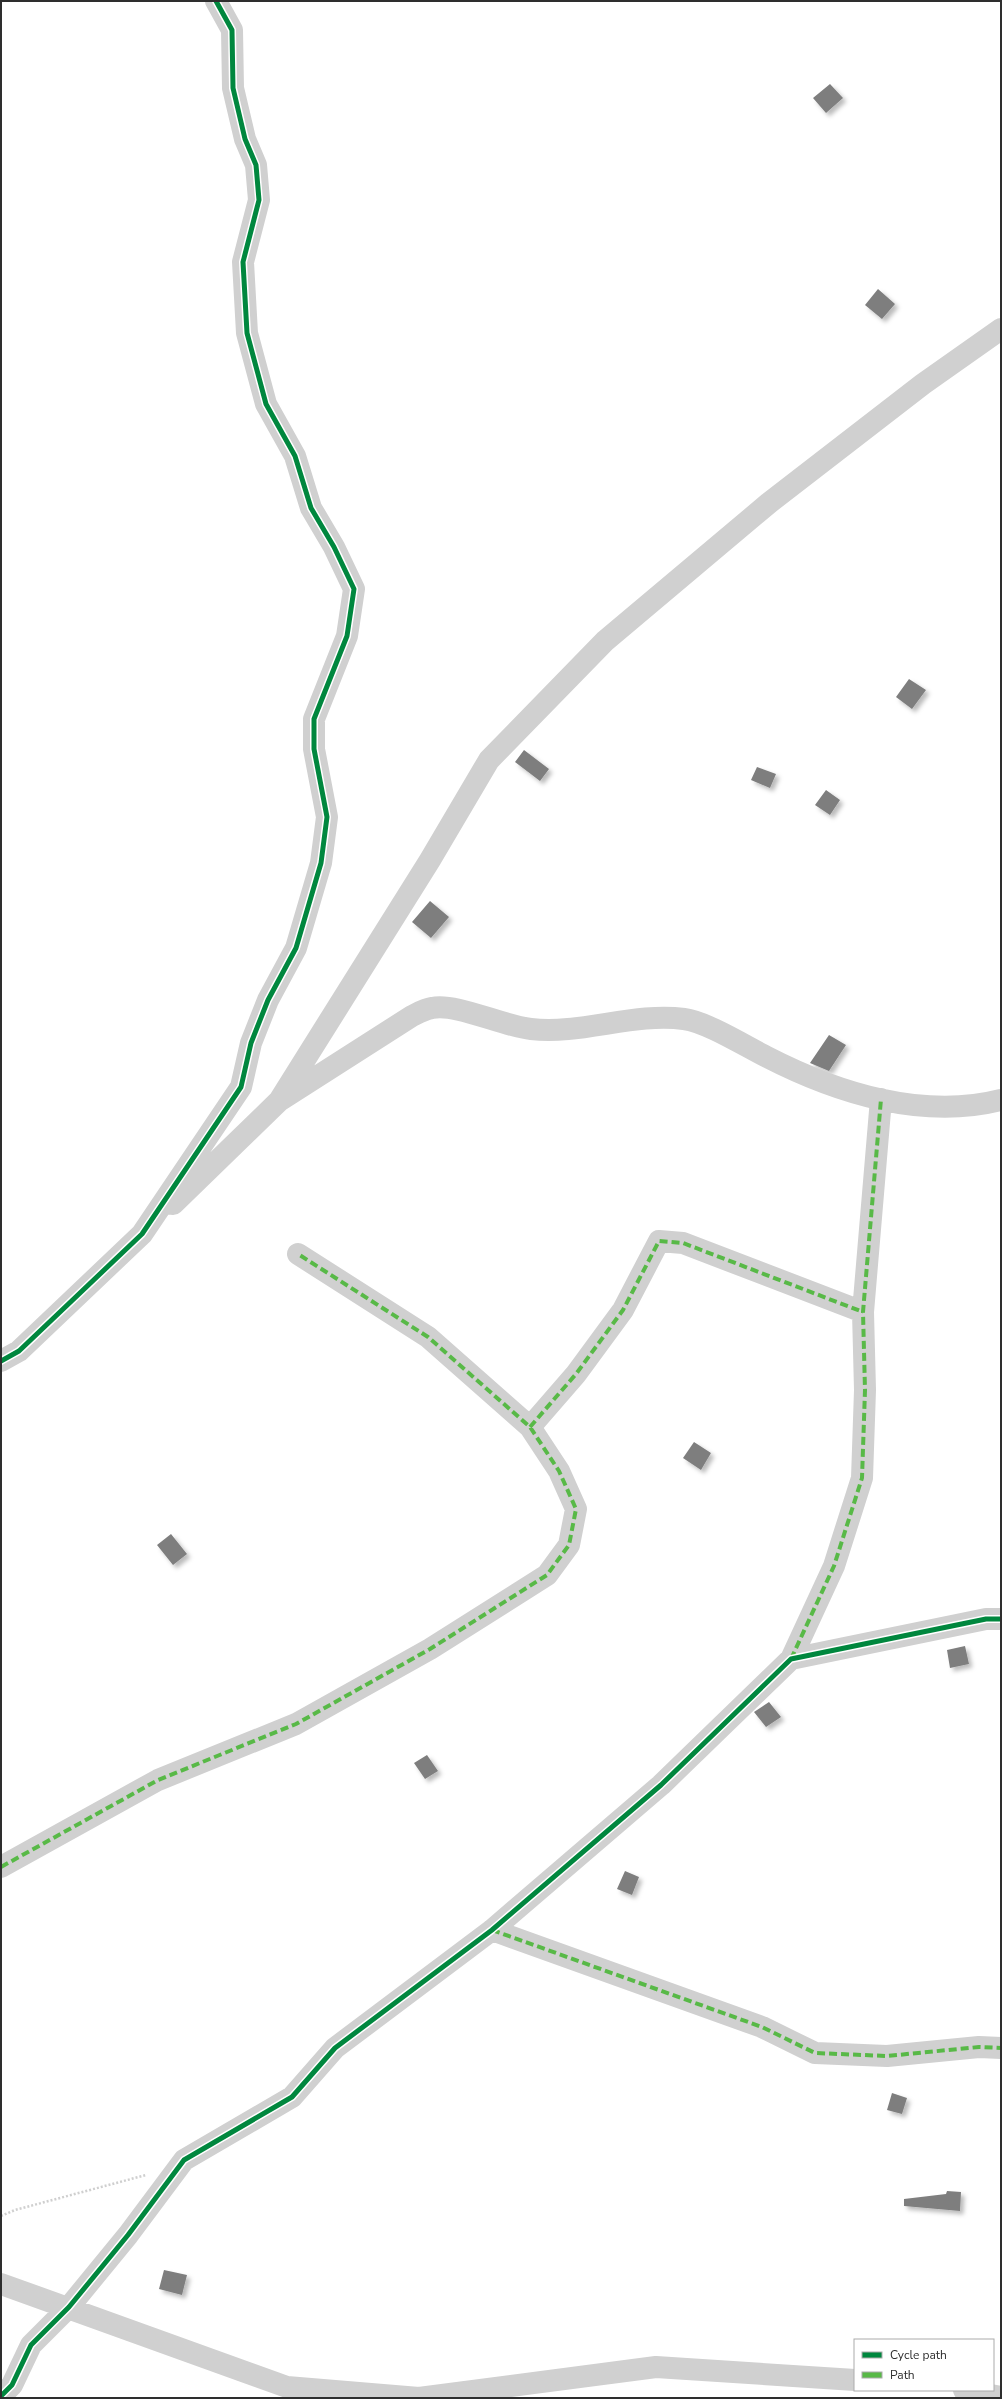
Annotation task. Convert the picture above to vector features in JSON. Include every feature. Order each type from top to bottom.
[{"type":"street","points":[[142,1234],[241,1087],[252,1043],[268,1000],[296,948],[321,863],[327,817],[314,749],[314,719],[347,636],[354,589],[334,547],[312,508],[295,456],[266,404],[247,333],[243,262],[259,200],[256,165],[245,139],[233,88],[232,30],[216,1]]},
{"type":"street","points":[[279,1101],[430,860],[489,760],[605,641],[768,503],[922,384],[1001,329]]},
{"type":"street","points":[[1,1361],[19,1351],[279,1101],[412,1016],[432,1008],[463,1010],[500,1023],[531,1029],[608,1025],[634,1020],[684,1019],[713,1030],[787,1067],[824,1082],[896,1103],[946,1108],[1001,1100]]},
{"type":"street","points":[[1,2396],[12,2385],[31,2345],[69,2307],[128,2235],[181,2164],[252,2119],[292,2097],[335,2048],[492,1930],[661,1786],[791,1659],[834,1566],[862,1478],[865,1390],[862,1312],[881,1099]]},
{"type":"street","points":[[530,1426],[576,1374],[623,1310],[659,1241],[683,1243],[862,1312]]},
{"type":"street","points":[[1,1867],[158,1780],[296,1724],[430,1649],[547,1575],[569,1545],[576,1510],[559,1471],[530,1426],[428,1337],[298,1254]]},
{"type":"street","points":[[791,1659],[986,1619],[1001,1619]]},
{"type":"street","points":[[492,1930],[762,2027],[815,2053],[887,2056],[979,2047],[1001,2048]]},
{"type":"street","points":[[1,2284],[69,2307],[287,2387],[419,2398],[656,2367],[854,2380]]},
{"type":"street","points":[[969,2391],[1001,2397]]},
{"type":"path","points":[[1,2216],[15,2210],[139,2178],[181,2164]]},
{"type":"building","points":[[830,84],[843,98],[826,113],[813,98]]},
{"type":"building","points":[[878,289],[895,304],[882,319],[865,305]]},
{"type":"building","points":[[909,679],[926,690],[912,709],[896,697]]},
{"type":"building","points":[[524,750],[549,769],[540,781],[515,762]]},
{"type":"building","points":[[757,767],[776,774],[770,788],[751,780]]},
{"type":"building","points":[[826,790],[840,800],[830,815],[815,805]]},
{"type":"building","points":[[430,901],[449,917],[431,938],[412,922]]},
{"type":"building","points":[[829,1035],[846,1045],[829,1071],[810,1063]]},
{"type":"building","points":[[694,1442],[711,1453],[701,1470],[683,1458]]},
{"type":"building","points":[[171,1534],[187,1554],[173,1565],[157,1545]]},
{"type":"building","points":[[965,1646],[969,1664],[950,1668],[947,1650]]},
{"type":"building","points":[[769,1702],[781,1717],[766,1727],[754,1712]]},
{"type":"building","points":[[427,1755],[438,1771],[425,1779],[414,1763]]},
{"type":"building","points":[[625,1871],[639,1877],[632,1895],[617,1889]]},
{"type":"building","points":[[892,2093],[907,2098],[902,2114],[887,2110]]},
{"type":"building","points":[[947,2191],[961,2192],[960,2211],[904,2206],[904,2199],[946,2194]]},
{"type":"building","points":[[164,2270],[187,2275],[182,2295],[159,2289]]},
{"type":"marked path","points":[[791,1659],[834,1566],[862,1478],[865,1390],[863,1312],[881,1099]]},
{"type":"marked path","points":[[530,1427],[576,1374],[623,1310],[659,1241],[683,1243],[863,1312]]},
{"type":"marked path","points":[[1,1867],[158,1780],[296,1724],[430,1649],[547,1575],[569,1545],[576,1509],[559,1471],[530,1427],[428,1337],[298,1254]]},
{"type":"marked path","points":[[492,1930],[762,2027],[815,2053],[887,2056],[979,2047],[1001,2048]]},
{"type":"cycle path","points":[[1,1361],[19,1351],[142,1234],[241,1087],[251,1043],[268,1000],[296,948],[321,863],[327,817],[314,749],[314,719],[347,636],[354,589],[334,547],[311,508],[295,456],[266,404],[247,333],[243,262],[259,200],[256,165],[245,139],[233,88],[232,30],[216,1]]},
{"type":"cycle path","points":[[1,2396],[12,2385],[31,2345],[69,2307],[128,2235],[184,2160],[292,2097],[335,2048],[492,1930],[661,1785],[791,1659],[986,1619],[1001,1619]]}]
